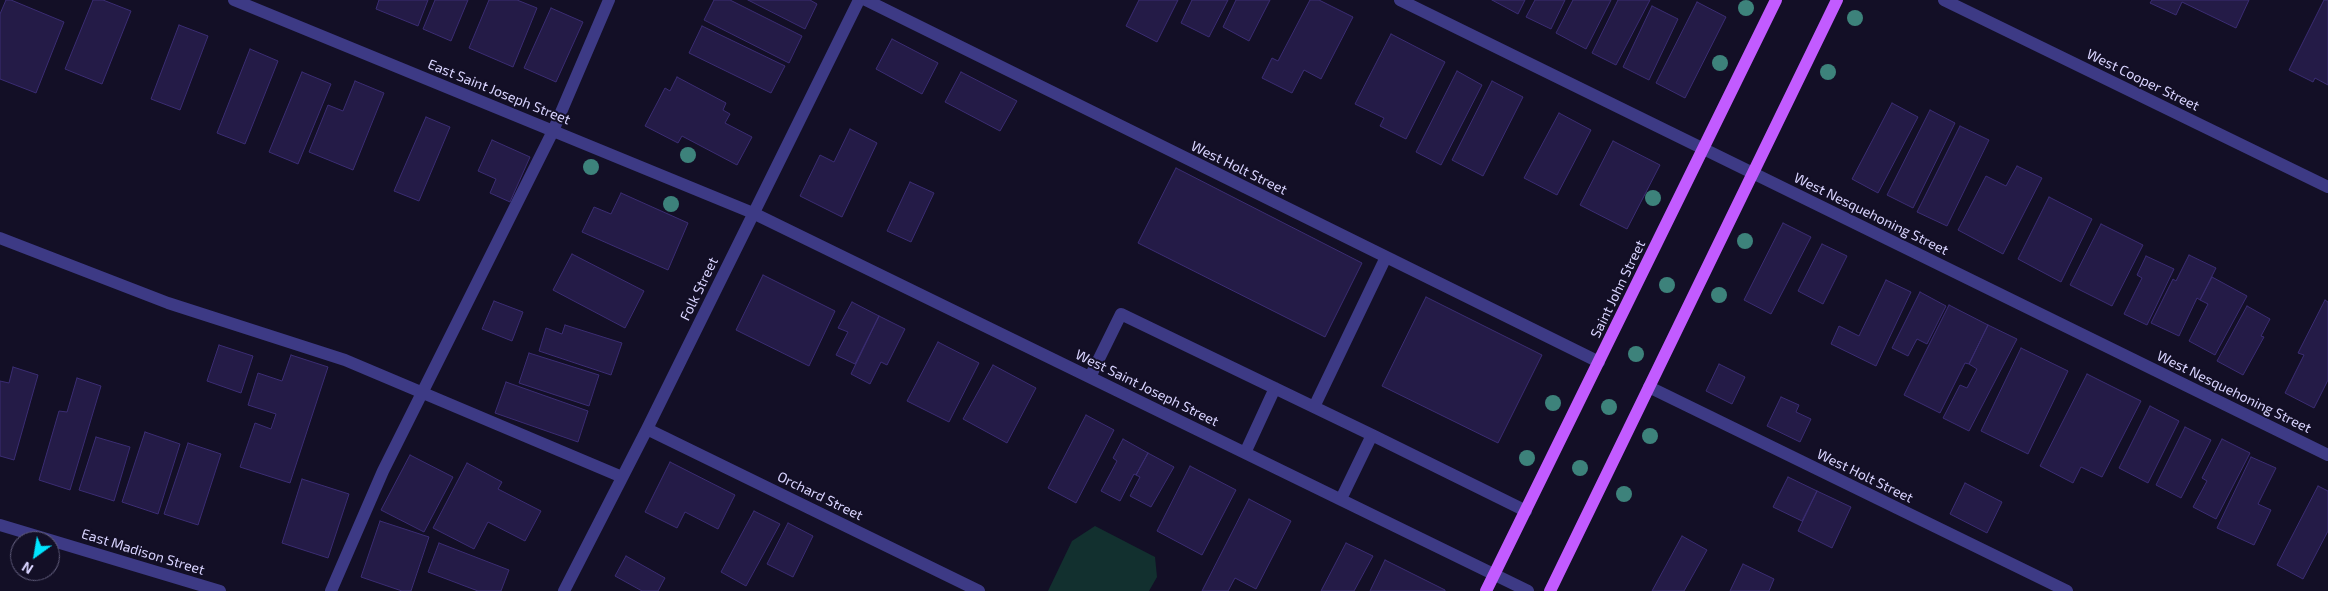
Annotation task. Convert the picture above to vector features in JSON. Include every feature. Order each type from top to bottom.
[{"type":"main road","name":"Saint John Street","points":[[1486,591],[1776,0]]},
{"type":"main road","points":[[1550,591],[1837,0]]},
{"type":"street","name":"East Saint Joseph Street","points":[[234,0],[753,213]]},
{"type":"street","points":[[331,591],[383,471],[553,131],[609,0]]},
{"type":"street","name":"Folk Street","points":[[564,591],[647,429],[859,0]]},
{"type":"street","name":"West Holt Street","points":[[866,0],[1599,362]]},
{"type":"street","name":"West Nesquehoning Street","points":[[1400,0],[1704,147],[2328,455]]},
{"type":"street","name":"West Cooper Street","points":[[1944,0],[2328,187]]},
{"type":"street","name":"West Saint Joseph Street","points":[[753,213],[1528,591]]},
{"type":"street","points":[[0,238],[168,304],[345,360],[622,477]]},
{"type":"street","points":[[1314,407],[1386,257]]},
{"type":"street","points":[[1090,377],[1121,314],[1526,511]]},
{"type":"street","name":"West Holt Street","points":[[1649,387],[2067,591]]},
{"type":"street","points":[[1245,453],[1275,388]]},
{"type":"street","name":"Orchard Street","points":[[647,429],[979,591]]},
{"type":"street","points":[[1341,499],[1372,435]]},
{"type":"street","name":"East Madison Street","points":[[0,526],[220,591]]},
{"type":"green space","points":[[1095,526],[1155,557],[1157,577],[1149,591],[1048,591],[1072,541]]},
{"type":"building","points":[[6,0],[11,0],[64,22],[36,93],[0,79],[0,14]]},
{"type":"building","points":[[93,0],[103,0],[131,11],[102,84],[65,69]]},
{"type":"building","points":[[379,0],[428,0],[418,26],[376,9]]},
{"type":"building","points":[[435,0],[468,0],[451,41],[423,29]]},
{"type":"building","points":[[489,0],[517,0],[537,8],[513,67],[469,48]]},
{"type":"building","points":[[714,0],[730,0],[802,36],[789,63],[704,20]]},
{"type":"building","points":[[748,0],[810,0],[817,4],[805,29]]},
{"type":"building","points":[[1139,0],[1178,0],[1157,42],[1126,26]]},
{"type":"building","points":[[1192,0],[1228,0],[1209,37],[1181,23]]},
{"type":"building","points":[[1236,0],[1270,0],[1249,41],[1223,27]]},
{"type":"building","points":[[1310,0],[1319,0],[1353,17],[1321,79],[1304,70],[1292,93],[1262,78],[1272,58],[1278,61]]},
{"type":"building","points":[[1492,0],[1525,0],[1518,14]]},
{"type":"building","points":[[1535,0],[1565,0],[1551,29],[1526,17]]},
{"type":"building","points":[[1573,0],[1611,0],[1586,49],[1556,33]]},
{"type":"building","points":[[1618,0],[1650,0],[1616,65],[1592,53]]},
{"type":"building","points":[[2152,0],[2249,0],[2236,28],[2182,2],[2176,15],[2150,3]]},
{"type":"building","points":[[2324,0],[2328,0],[2328,85],[2315,78],[2313,82],[2289,70]]},
{"type":"building","points":[[1697,2],[1726,17],[1685,98],[1656,83]]},
{"type":"building","points":[[1652,6],[1678,19],[1649,80],[1623,67]]},
{"type":"building","points":[[551,8],[583,22],[556,82],[524,68]]},
{"type":"building","points":[[179,25],[208,36],[180,110],[151,99]]},
{"type":"building","points":[[702,26],[785,66],[771,93],[689,53]]},
{"type":"building","points":[[1391,34],[1445,62],[1406,139],[1380,126],[1384,118],[1355,104]]},
{"type":"building","points":[[892,39],[938,63],[922,94],[876,69]]},
{"type":"building","points":[[250,49],[278,61],[245,144],[217,133]]},
{"type":"building","points":[[1457,71],[1482,85],[1441,165],[1416,152]]},
{"type":"building","points":[[302,72],[331,84],[298,164],[269,152]]},
{"type":"building","points":[[961,72],[1017,101],[1000,131],[945,102]]},
{"type":"building","points":[[677,77],[726,103],[723,110],[730,114],[725,123],[752,137],[737,165],[682,136],[678,143],[645,126],[665,88],[670,91]]},
{"type":"building","points":[[355,81],[384,93],[353,170],[309,152],[328,105],[343,111]]},
{"type":"building","points":[[1492,81],[1523,97],[1483,176],[1452,160]]},
{"type":"building","points":[[1892,103],[1918,117],[1878,193],[1852,179]]},
{"type":"building","points":[[1930,110],[1955,123],[1913,208],[1887,195]]},
{"type":"building","points":[[1559,113],[1591,130],[1557,195],[1524,178]]},
{"type":"building","points":[[426,117],[450,127],[419,201],[394,191]]},
{"type":"building","points":[[1960,126],[1989,140],[1947,226],[1917,212]]},
{"type":"building","points":[[850,129],[877,143],[842,217],[800,196],[820,155],[834,162]]},
{"type":"building","points":[[492,140],[530,157],[510,202],[490,193],[496,179],[478,171]]},
{"type":"building","points":[[1613,141],[1660,165],[1627,229],[1580,205]]},
{"type":"building","points":[[2017,166],[2042,178],[2003,254],[1958,230],[1986,176],[2006,186]]},
{"type":"building","points":[[1176,168],[1362,263],[1325,337],[1138,243]]},
{"type":"building","points":[[910,182],[934,193],[911,242],[887,231]]},
{"type":"building","points":[[621,193],[688,223],[668,270],[582,232],[594,207],[611,214]]},
{"type":"building","points":[[2049,197],[2092,219],[2061,282],[2018,259]]},
{"type":"building","points":[[1783,223],[1811,237],[1771,314],[1744,300]]},
{"type":"building","points":[[2101,224],[2143,245],[2112,306],[2070,285]]},
{"type":"building","points":[[1822,244],[1847,256],[1823,304],[1798,291]]},
{"type":"building","points":[[572,254],[644,291],[625,328],[553,290]]},
{"type":"building","points":[[2189,255],[2216,268],[2200,300],[2197,298],[2179,336],[2151,323],[2173,279],[2176,281]]},
{"type":"building","points":[[2146,256],[2174,269],[2147,325],[2124,314],[2142,278],[2137,275]]},
{"type":"building","points":[[763,275],[835,311],[809,366],[736,330]]},
{"type":"building","points":[[2212,277],[2247,296],[2215,355],[2189,341],[2208,304],[2200,300]]},
{"type":"building","points":[[1886,280],[1911,292],[1876,366],[1831,344],[1839,326],[1859,336]]},
{"type":"building","points":[[1920,292],[1946,306],[1927,344],[1917,339],[1908,356],[1892,348]]},
{"type":"building","points":[[1426,297],[1542,355],[1498,443],[1382,386]]},
{"type":"building","points":[[2325,300],[2328,302],[2328,380],[2314,408],[2285,393],[2304,355],[2298,353]]},
{"type":"building","points":[[494,301],[523,312],[512,341],[482,329]]},
{"type":"building","points":[[852,302],[879,316],[855,364],[836,355],[848,332],[838,328]]},
{"type":"building","points":[[1949,305],[1988,325],[1969,364],[1965,363],[1940,413],[1904,395]]},
{"type":"building","points":[[2247,306],[2270,319],[2261,336],[2264,337],[2243,375],[2217,361]]},
{"type":"building","points":[[879,316],[905,329],[887,365],[881,362],[870,384],[851,374]]},
{"type":"building","points":[[565,325],[622,343],[611,375],[539,351],[546,328],[562,334]]},
{"type":"building","points":[[1988,325],[2017,339],[1969,431],[1943,418],[1960,385],[1967,388],[1977,369],[1969,364]]},
{"type":"building","points":[[938,342],[979,363],[949,422],[907,401]]},
{"type":"building","points":[[219,345],[253,356],[241,393],[207,381]]},
{"type":"building","points":[[2021,348],[2068,371],[2028,454],[1981,431]]},
{"type":"building","points":[[529,353],[599,375],[589,406],[519,383]]},
{"type":"building","points":[[291,355],[328,367],[290,483],[240,467],[255,423],[271,429],[276,414],[248,405],[258,373],[282,381]]},
{"type":"building","points":[[1719,364],[1745,377],[1732,404],[1706,391]]},
{"type":"building","points":[[993,365],[1036,388],[1007,443],[963,419]]},
{"type":"building","points":[[13,367],[38,375],[14,460],[0,456],[0,381],[9,383]]},
{"type":"building","points":[[2087,374],[2141,401],[2102,477],[2081,467],[2073,483],[2040,466]]},
{"type":"building","points":[[77,378],[101,386],[70,490],[39,480],[59,411],[67,412]]},
{"type":"building","points":[[506,382],[588,411],[578,442],[495,413]]},
{"type":"building","points":[[1781,397],[1799,405],[1796,412],[1811,419],[1800,442],[1767,426]]},
{"type":"building","points":[[2150,406],[2179,421],[2148,483],[2119,468]]},
{"type":"building","points":[[1086,415],[1114,430],[1076,503],[1048,488]]},
{"type":"building","points":[[2185,427],[2211,440],[2181,498],[2156,485]]},
{"type":"building","points":[[145,432],[180,444],[158,514],[122,502]]},
{"type":"building","points":[[96,437],[130,447],[114,501],[79,490]]},
{"type":"building","points":[[1123,439],[1148,453],[1136,475],[1134,474],[1120,501],[1101,491],[1117,461],[1113,458]]},
{"type":"building","points":[[2222,439],[2250,453],[2216,519],[2193,507],[2207,481],[2202,478]]},
{"type":"building","points":[[188,443],[221,454],[198,525],[164,514]]},
{"type":"building","points":[[1148,453],[1174,467],[1151,507],[1130,496],[1140,477],[1136,475]]},
{"type":"building","points":[[410,455],[453,477],[424,532],[381,510]]},
{"type":"building","points":[[2251,457],[2276,468],[2258,504],[2271,510],[2254,545],[2217,528]]},
{"type":"building","points":[[670,462],[735,495],[718,529],[685,512],[677,528],[645,512]]},
{"type":"building","points":[[467,463],[502,482],[498,489],[541,511],[525,541],[488,522],[474,549],[433,528]]},
{"type":"building","points":[[1190,466],[1236,490],[1202,555],[1157,531]]},
{"type":"building","points":[[1788,477],[1817,491],[1802,521],[1773,507]]},
{"type":"building","points":[[302,479],[349,494],[328,558],[282,543]]},
{"type":"building","points":[[1965,483],[2002,502],[1987,533],[1950,514]]},
{"type":"building","points":[[2318,486],[2328,491],[2328,531],[2303,579],[2277,565]]},
{"type":"building","points":[[1817,491],[1851,507],[1832,548],[1798,531]]},
{"type":"building","points":[[1249,499],[1291,521],[1256,589],[1235,578],[1228,591],[1202,591]]},
{"type":"building","points":[[754,511],[780,524],[746,586],[721,572]]},
{"type":"building","points":[[380,521],[429,537],[411,591],[402,591],[361,577]]},
{"type":"building","points":[[788,523],[813,536],[793,577],[767,564]]},
{"type":"building","points":[[1682,536],[1707,550],[1684,591],[1652,591]]},
{"type":"building","points":[[439,543],[509,570],[501,591],[478,591],[428,572]]},
{"type":"building","points":[[1346,543],[1373,556],[1354,591],[1321,591]]},
{"type":"building","points":[[626,556],[665,578],[658,591],[642,591],[615,576]]},
{"type":"building","points":[[1385,560],[1445,590],[1445,591],[1370,591]]},
{"type":"building","points":[[1743,564],[1774,579],[1769,591],[1730,591]]}]
